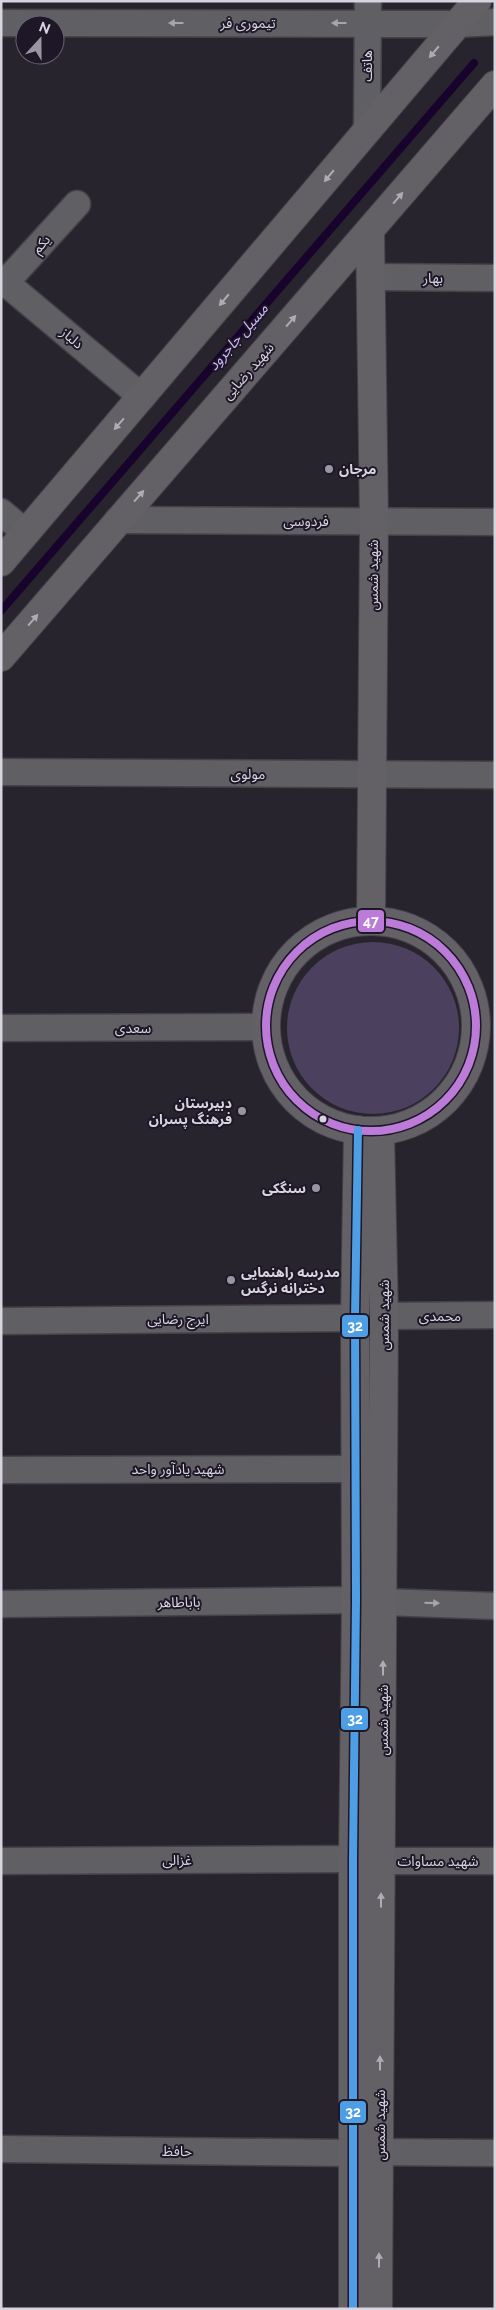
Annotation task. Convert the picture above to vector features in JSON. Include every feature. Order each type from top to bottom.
[{"type":"main road","points":[[1,562],[477,1]]},
{"type":"main road","name":"شهید رضایی","points":[[1,656],[495,85]]},
{"type":"main road","name":"شهید شمس","points":[[370,230],[374,522],[371,920]]},
{"type":"main road","points":[[371,920],[404,925],[434,940],[457,963],[486,1025],[458,1087],[435,1110],[406,1126],[369,1131],[340,1126],[310,1112],[287,1088],[271,1060],[266,1027],[270,994],[285,964],[309,940],[338,925],[371,920]]},
{"type":"main road","name":"شهید شمس","points":[[369,1131],[384,1316],[384,1602],[378,2309]]},
{"type":"main road","name":"شهید شمس","points":[[353,2309],[353,1860],[356,1600],[355,1318],[369,1131]]},
{"type":"main road","points":[[353,2153],[380,2152]]},
{"type":"street","name":"تیموری فر","points":[[1,23],[368,12],[458,24],[495,22]]},
{"type":"street","name":"هاتف","points":[[367,131],[368,12]]},
{"type":"street","name":"یکم","points":[[3,281],[77,204]]},
{"type":"street","name":"بهار","points":[[372,277],[495,278]]},
{"type":"street","name":"دلباز","points":[[3,281],[142,397]]},
{"type":"street","points":[[1,512],[26,533]]},
{"type":"street","name":"فردوسی","points":[[118,520],[495,522]]},
{"type":"street","name":"مولوی","points":[[1,772],[495,775]]},
{"type":"street","name":"سعدی","points":[[1,1028],[266,1027]]},
{"type":"street","name":"محمدی","points":[[384,1316],[495,1316]]},
{"type":"street","name":"ایرج رضایی","points":[[1,1321],[355,1318]]},
{"type":"street","name":"شهید یادآور واحد","points":[[1,1470],[356,1469]]},
{"type":"street","name":"باباطاهر","points":[[1,1604],[356,1600]]},
{"type":"street","points":[[384,1602],[495,1606]]},
{"type":"street","name":"غزالی","points":[[1,1861],[353,1860]]},
{"type":"street","name":"شهید مساوات","points":[[382,1861],[495,1861]]},
{"type":"street","name":"حافظ","points":[[1,2149],[353,2153]]},
{"type":"street","points":[[380,2152],[495,2153]]},
{"type":"shaded area","points":[[381,942],[398,945],[414,952],[428,961],[440,973],[456,1003],[459,1028],[458,1045],[453,1061],[440,1083],[428,1095],[398,1111],[365,1114],[348,1111],[332,1104],[318,1095],[306,1083],[290,1053],[287,1020],[290,1003],[297,987],[306,973],[318,961],[348,945]]},
{"type":"waterway","name":"مسیل جاجرود","points":[[1,611],[474,63]]},
{"type":"transit line","name":"47","points":[[371,921],[391,923],[420,933],[438,945],[452,959],[468,986],[474,1006],[476,1026],[474,1046],[464,1075],[452,1093],[438,1107],[411,1123],[391,1129],[371,1131],[351,1129],[322,1119],[304,1107],[290,1093],[274,1066],[268,1046],[266,1026],[268,1006],[278,977],[290,959],[304,945],[331,929],[351,923],[371,921]]},
{"type":"transit line","name":"32","points":[[353,2309],[353,1859],[356,1600],[355,1318],[358,1130]]},
{"type":"place","name":"مرجان","points":[[329,469]]},
{"type":"place","name":"دبیرستان فرهنگ پسران","points":[[242,1111]]},
{"type":"place","name":"سنگکی","points":[[316,1188]]},
{"type":"place","name":"مدرسه راهنمایی دخترانه نرگس","points":[[231,1280]]}]
